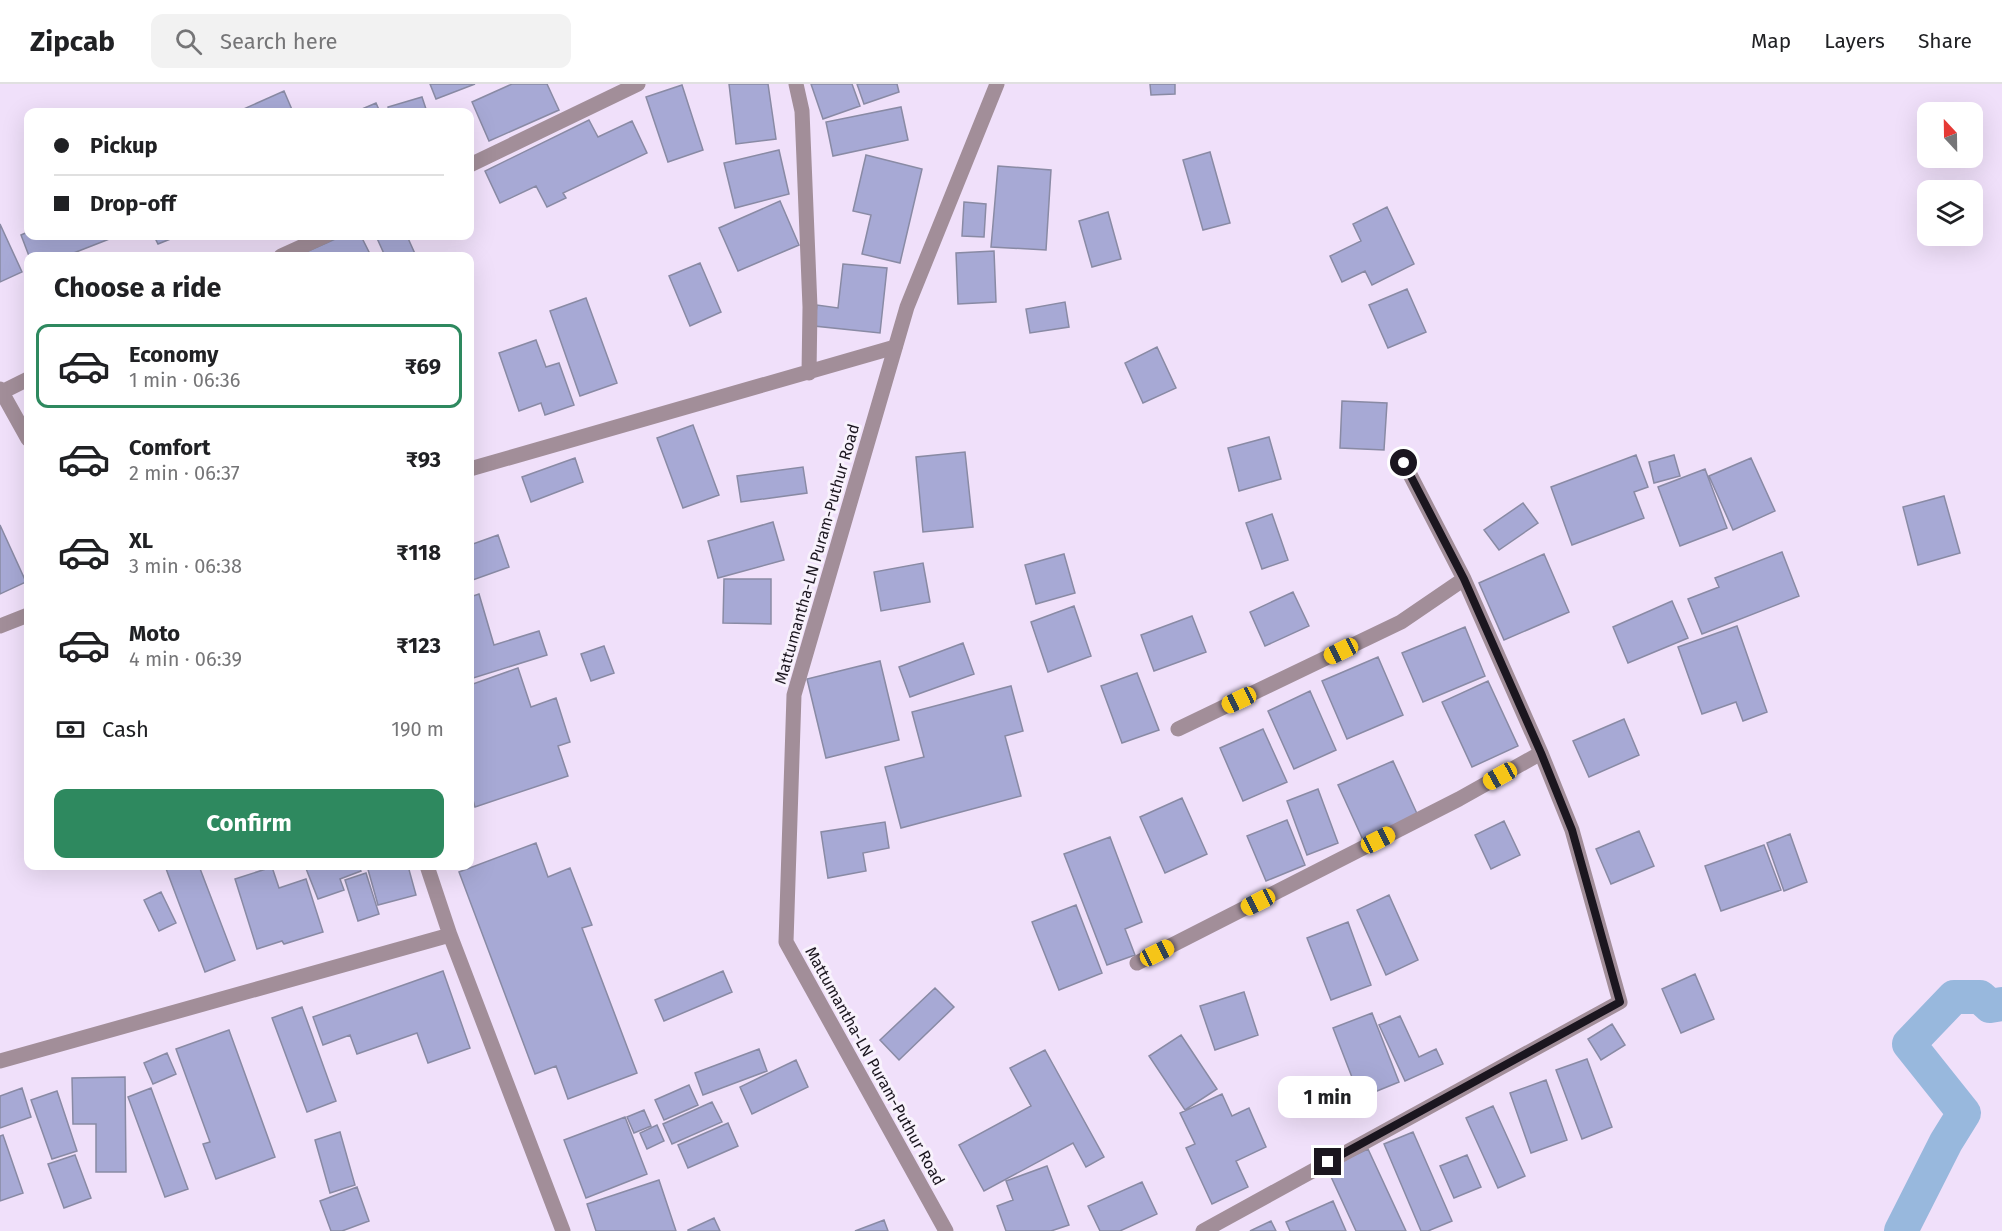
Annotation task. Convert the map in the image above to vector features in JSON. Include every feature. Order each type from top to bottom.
[{"type":"street","points":[[474,163],[638,84]]},
{"type":"street","points":[[796,84],[802,111],[810,307],[809,373]]},
{"type":"street","name":"Mattumantha-LN Puram-Puthur Road","points":[[946,1231],[786,942],[794,695],[908,307],[997,84]]},
{"type":"street","points":[[290,252],[316,240]]},
{"type":"street","points":[[474,468],[896,347]]},
{"type":"street","points":[[24,381],[1,390],[24,432]]},
{"type":"street","points":[[1203,1231],[1620,1002],[1572,830],[1541,753],[1464,579],[1404,463]]},
{"type":"street","points":[[1178,729],[1401,622],[1464,579]]},
{"type":"street","points":[[0,626],[24,617]]},
{"type":"street","points":[[1137,963],[1459,799],[1541,753]]},
{"type":"street","points":[[429,870],[450,934],[563,1231]]},
{"type":"street","points":[[0,1061],[450,934]]},
{"type":"building","points":[[430,84],[475,84],[436,99]]},
{"type":"building","points":[[512,84],[547,84],[559,110],[489,141],[472,102]]},
{"type":"building","points":[[729,84],[768,84],[776,139],[736,144]]},
{"type":"building","points":[[811,84],[852,84],[860,106],[823,119]]},
{"type":"building","points":[[857,84],[897,84],[899,92],[864,104]]},
{"type":"building","points":[[1150,84],[1175,84],[1175,94],[1151,95]]},
{"type":"building","points":[[682,85],[703,150],[668,162],[646,97]]},
{"type":"building","points":[[284,91],[291,108],[246,108]]},
{"type":"building","points":[[422,97],[426,108],[388,108]]},
{"type":"building","points":[[376,103],[378,108],[364,108]]},
{"type":"building","points":[[901,107],[908,140],[833,156],[826,122]]},
{"type":"building","points":[[589,120],[598,137],[632,121],[647,153],[563,193],[566,198],[547,207],[536,186],[500,203],[485,171]]},
{"type":"building","points":[[779,150],[789,194],[735,208],[724,163]]},
{"type":"building","points":[[1210,152],[1230,223],[1203,230],[1183,160]]},
{"type":"building","points":[[866,155],[922,169],[900,263],[862,254],[871,215],[853,211]]},
{"type":"building","points":[[998,166],[1051,170],[1046,250],[991,247]]},
{"type":"building","points":[[780,201],[799,245],[738,271],[719,228]]},
{"type":"building","points":[[964,202],[986,204],[984,237],[962,236]]},
{"type":"building","points":[[1387,207],[1414,264],[1372,285],[1365,271],[1342,282],[1330,256],[1361,241],[1353,224]]},
{"type":"building","points":[[1108,212],[1121,259],[1092,267],[1079,221]]},
{"type":"building","points":[[0,224],[22,272],[0,282]]},
{"type":"building","points":[[24,234],[24,240],[107,240],[76,252],[27,252],[21,235]]},
{"type":"building","points":[[156,240],[168,240],[158,244]]},
{"type":"building","points":[[333,240],[363,240],[369,252],[306,252]]},
{"type":"building","points":[[378,240],[409,240],[414,252],[383,252]]},
{"type":"building","points":[[994,251],[996,302],[958,304],[956,253]]},
{"type":"building","points":[[700,263],[721,312],[690,326],[669,276]]},
{"type":"building","points":[[843,264],[887,268],[880,333],[814,326],[817,305],[838,308]]},
{"type":"building","points":[[1407,289],[1426,332],[1388,348],[1369,305]]},
{"type":"building","points":[[586,298],[617,383],[580,396],[550,311]]},
{"type":"building","points":[[1065,302],[1069,327],[1030,333],[1026,309]]},
{"type":"building","points":[[536,340],[546,367],[559,363],[574,405],[545,415],[541,403],[519,411],[499,353]]},
{"type":"building","points":[[1157,347],[1176,388],[1143,403],[1125,363]]},
{"type":"building","points":[[1342,401],[1387,403],[1384,450],[1340,448]]},
{"type":"building","points":[[693,425],[719,495],[683,508],[657,438]]},
{"type":"building","points":[[1269,437],[1281,479],[1239,491],[1228,448]]},
{"type":"building","points":[[965,452],[973,527],[923,532],[916,457]]},
{"type":"building","points":[[1636,455],[1648,487],[1634,492],[1644,518],[1572,545],[1551,487]]},
{"type":"building","points":[[1674,455],[1680,476],[1654,483],[1649,462]]},
{"type":"building","points":[[575,458],[583,482],[531,502],[522,477]]},
{"type":"building","points":[[1751,458],[1775,511],[1733,530],[1709,476]]},
{"type":"building","points":[[803,467],[807,493],[741,502],[737,476]]},
{"type":"building","points":[[1705,469],[1727,528],[1680,546],[1658,487]]},
{"type":"building","points":[[1944,496],[1960,553],[1918,565],[1903,507]]},
{"type":"building","points":[[1523,503],[1538,523],[1499,550],[1484,530]]},
{"type":"building","points":[[1272,514],[1288,560],[1262,569],[1246,523]]},
{"type":"building","points":[[773,522],[784,560],[718,578],[708,541]]},
{"type":"building","points":[[0,525],[24,578],[24,583],[0,594]]},
{"type":"building","points":[[498,535],[509,567],[474,580],[474,544]]},
{"type":"building","points":[[1782,552],[1799,596],[1702,634],[1688,599],[1719,587],[1715,578]]},
{"type":"building","points":[[1064,554],[1075,593],[1036,604],[1025,565]]},
{"type":"building","points":[[1544,554],[1569,612],[1504,640],[1479,583]]},
{"type":"building","points":[[923,563],[930,602],[881,611],[874,572]]},
{"type":"building","points":[[724,579],[771,579],[771,624],[723,623]]},
{"type":"building","points":[[1293,592],[1309,626],[1265,646],[1250,612]]},
{"type":"building","points":[[479,594],[494,645],[539,631],[547,655],[474,678],[474,596]]},
{"type":"building","points":[[1672,601],[1688,638],[1628,663],[1613,627]]},
{"type":"building","points":[[1074,606],[1091,656],[1048,672],[1031,622]]},
{"type":"building","points":[[1192,616],[1206,652],[1154,671],[1141,635]]},
{"type":"building","points":[[1737,626],[1767,712],[1743,721],[1736,702],[1702,714],[1678,647]]},
{"type":"building","points":[[1465,627],[1485,676],[1423,702],[1402,653]]},
{"type":"building","points":[[963,643],[974,674],[910,697],[899,667]]},
{"type":"building","points":[[604,646],[614,673],[591,681],[581,654]]},
{"type":"building","points":[[1378,657],[1403,715],[1347,739],[1322,681]]},
{"type":"building","points":[[880,661],[899,740],[826,758],[807,679]]},
{"type":"building","points":[[518,668],[531,707],[556,698],[570,742],[558,746],[568,776],[475,807],[474,684]]},
{"type":"building","points":[[1137,673],[1159,730],[1122,743],[1101,686]]},
{"type":"building","points":[[1488,681],[1518,746],[1472,767],[1442,702]]},
{"type":"building","points":[[1011,686],[1023,731],[1005,736],[1021,796],[901,828],[885,767],[924,757],[912,712]]},
{"type":"building","points":[[1310,691],[1336,750],[1294,769],[1268,711]]},
{"type":"building","points":[[1624,719],[1639,755],[1589,777],[1573,741]]},
{"type":"building","points":[[1263,729],[1287,782],[1243,801],[1220,748]]},
{"type":"building","points":[[1393,761],[1419,818],[1364,842],[1338,785]]},
{"type":"building","points":[[1318,789],[1338,843],[1307,855],[1287,801]]},
{"type":"building","points":[[1182,798],[1207,854],[1165,873],[1140,817]]},
{"type":"building","points":[[1287,820],[1305,865],[1266,881],[1247,836]]},
{"type":"building","points":[[1504,821],[1520,855],[1491,869],[1475,835]]},
{"type":"building","points":[[885,822],[889,848],[863,853],[866,871],[828,878],[821,832]]},
{"type":"building","points":[[1639,831],[1654,866],[1611,884],[1596,849]]},
{"type":"building","points":[[1790,834],[1807,882],[1784,891],[1767,843]]},
{"type":"building","points":[[1110,837],[1142,922],[1125,929],[1135,955],[1107,965],[1064,854]]},
{"type":"building","points":[[536,843],[548,877],[570,868],[592,925],[582,928],[637,1073],[568,1099],[556,1066],[535,1074],[459,872],[474,870],[474,866]]},
{"type":"building","points":[[1764,845],[1781,890],[1721,911],[1705,866]]},
{"type":"building","points":[[167,870],[201,870],[235,960],[205,972]]},
{"type":"building","points":[[263,870],[273,870],[279,888],[306,879],[323,932],[284,944],[282,941],[257,949],[235,879]]},
{"type":"building","points":[[307,870],[360,870],[340,879],[344,890],[318,899]]},
{"type":"building","points":[[368,870],[409,870],[416,895],[378,905]]},
{"type":"building","points":[[366,873],[379,914],[358,921],[345,880]]},
{"type":"building","points":[[161,892],[176,923],[159,931],[144,900]]},
{"type":"building","points":[[1389,895],[1418,960],[1386,975],[1357,910]]},
{"type":"building","points":[[1076,905],[1102,973],[1059,990],[1032,922]]},
{"type":"building","points":[[1348,922],[1371,985],[1331,1000],[1307,938]]},
{"type":"building","points":[[443,971],[470,1048],[428,1063],[417,1033],[357,1054],[350,1035],[323,1045],[313,1017]]},
{"type":"building","points":[[723,971],[732,992],[664,1021],[655,1000]]},
{"type":"building","points":[[1695,974],[1714,1019],[1681,1033],[1662,989]]},
{"type":"building","points":[[935,988],[954,1007],[899,1060],[880,1040]]},
{"type":"building","points":[[1244,992],[1258,1035],[1215,1050],[1200,1006]]},
{"type":"building","points":[[302,1007],[336,1101],[307,1112],[272,1018]]},
{"type":"building","points":[[1372,1013],[1399,1082],[1360,1098],[1333,1028]]},
{"type":"building","points":[[1400,1016],[1419,1057],[1436,1049],[1443,1064],[1405,1081],[1379,1025]]},
{"type":"building","points":[[1612,1024],[1625,1045],[1601,1060],[1588,1039]]},
{"type":"building","points":[[229,1030],[275,1157],[216,1179],[203,1144],[210,1142],[176,1049]]},
{"type":"building","points":[[1181,1035],[1217,1089],[1185,1110],[1149,1056]]},
{"type":"building","points":[[759,1049],[767,1071],[703,1095],[695,1073]]},
{"type":"building","points":[[1045,1050],[1104,1157],[1086,1167],[1073,1143],[984,1191],[959,1145],[1031,1106],[1010,1068]]},
{"type":"building","points":[[167,1053],[176,1074],[153,1084],[144,1063]]},
{"type":"building","points":[[1587,1059],[1612,1127],[1582,1139],[1556,1070]]},
{"type":"building","points":[[796,1060],[808,1087],[752,1114],[740,1087]]},
{"type":"building","points":[[125,1077],[126,1172],[96,1172],[96,1124],[73,1124],[72,1078]]},
{"type":"building","points":[[1546,1080],[1567,1140],[1531,1153],[1510,1093]]},
{"type":"building","points":[[689,1085],[698,1105],[664,1120],[655,1100]]},
{"type":"building","points":[[22,1088],[31,1117],[0,1128],[0,1096]]},
{"type":"building","points":[[151,1088],[188,1189],[165,1197],[128,1097]]},
{"type":"building","points":[[57,1091],[77,1151],[52,1159],[31,1100]]},
{"type":"building","points":[[1222,1094],[1232,1116],[1249,1108],[1266,1147],[1236,1161],[1248,1187],[1212,1204],[1186,1148],[1195,1144],[1180,1113]]},
{"type":"building","points":[[712,1102],[722,1122],[672,1144],[663,1124]]},
{"type":"building","points":[[1493,1106],[1525,1176],[1498,1188],[1466,1118]]},
{"type":"building","points":[[644,1110],[651,1126],[634,1133],[627,1117]]},
{"type":"building","points":[[625,1117],[647,1174],[586,1198],[564,1140]]},
{"type":"building","points":[[728,1123],[738,1146],[688,1168],[678,1145]]},
{"type":"building","points":[[657,1125],[664,1141],[647,1149],[640,1133]]},
{"type":"building","points":[[340,1132],[355,1185],[330,1193],[315,1140]]},
{"type":"building","points":[[1413,1132],[1452,1221],[1428,1231],[1421,1231],[1384,1144]]},
{"type":"building","points":[[3,1135],[23,1193],[0,1201],[0,1136]]},
{"type":"building","points":[[1368,1149],[1406,1231],[1356,1231],[1327,1168]]},
{"type":"building","points":[[75,1155],[91,1198],[64,1208],[48,1164]]},
{"type":"building","points":[[1467,1155],[1481,1187],[1454,1198],[1440,1166]]},
{"type":"building","points":[[1047,1166],[1069,1225],[1051,1231],[1006,1231],[997,1206],[1013,1200],[1006,1181]]},
{"type":"building","points":[[659,1180],[676,1231],[596,1231],[587,1204]]},
{"type":"building","points":[[1142,1182],[1157,1214],[1120,1231],[1100,1231],[1088,1206]]},
{"type":"building","points":[[357,1187],[369,1221],[342,1231],[331,1231],[320,1201]]},
{"type":"building","points":[[1333,1201],[1346,1231],[1290,1231],[1286,1222]]},
{"type":"building","points":[[714,1218],[720,1231],[688,1231],[688,1230]]},
{"type":"building","points":[[884,1220],[888,1231],[855,1231]]},
{"type":"building","points":[[1271,1221],[1276,1231],[1250,1231]]},
{"type":"waterway","points":[[1901,1231],[1946,1142],[1964,1113],[1909,1044],[1954,997],[1980,997],[1990,1006],[2002,1004]]},
{"type":"route","points":[[1328,1162],[1620,1002],[1572,830],[1541,753],[1464,579],[1404,463]]}]
